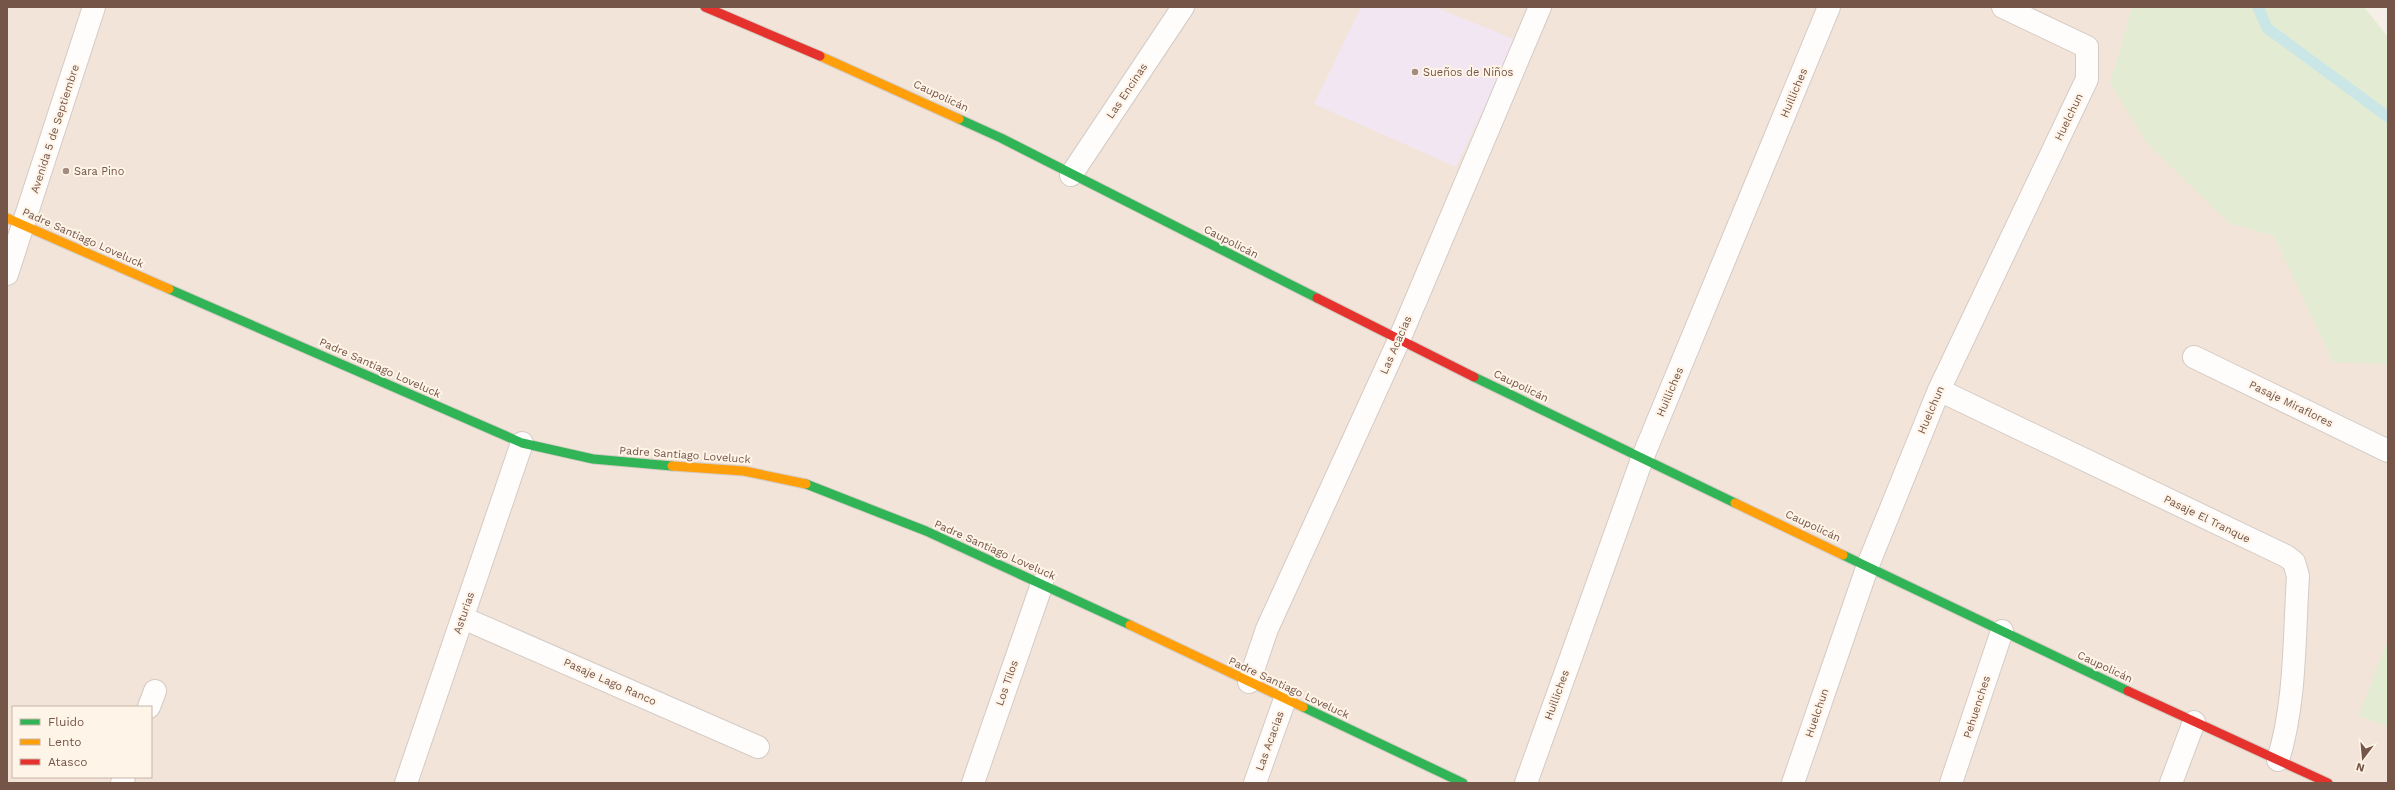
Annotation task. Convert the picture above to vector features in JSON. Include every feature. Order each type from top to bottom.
[{"type":"street","name":"Avenida 5 de Septiembre","points":[[7,274],[15,222],[94,7]]},
{"type":"street","name":"Caupolicán","points":[[705,7],[778,37],[940,109],[1399,340],[1642,459],[1868,565],[2002,631],[2194,722],[2328,783]]},
{"type":"street","name":"Las Encinas","points":[[1071,175],[1183,7]]},
{"type":"street","name":"Las Acacias","points":[[1249,682],[1268,629],[1399,340],[1540,7]]},
{"type":"street","name":"Huilliches","points":[[1526,783],[1642,459],[1829,7]]},
{"type":"street","name":"Huelchun","points":[[1793,783],[1868,565],[1939,390],[2087,79],[2087,47],[2003,7]]},
{"type":"street","name":"Padre Santiago Loveluck","points":[[15,222],[522,443],[585,458],[635,464],[736,469],[772,475],[806,484],[883,514],[1042,584],[1463,783]]},
{"type":"street","name":"Pasaje Miraflores","points":[[2194,358],[2388,451]]},
{"type":"street","name":"Pasaje El Tranque","points":[[1939,390],[2286,556],[2294,562],[2298,576],[2289,707],[2284,740],[2278,760]]},
{"type":"street","name":"Asturias","points":[[406,783],[522,443]]},
{"type":"street","name":"Los Tilos","points":[[973,783],[1042,584]]},
{"type":"street","name":"Pasaje Lago Ranco","points":[[463,618],[758,747]]},
{"type":"street","name":"Pehuenches","points":[[1951,783],[2002,631]]},
{"type":"street","name":"Las Acacias","points":[[1255,783],[1285,699]]},
{"type":"street","points":[[2171,783],[2194,722]]},
{"type":"shaded area","points":[[7,7],[2132,7],[2110,83],[2229,223],[2274,236],[2333,361],[2388,364],[2388,783],[7,783]]},
{"type":"shaded area","name":"Sueños de Niños","points":[[1361,7],[1435,7],[1516,40],[1456,167],[1314,104]]},
{"type":"green space","points":[[2132,7],[2364,7],[2388,37],[2388,364],[2333,362],[2274,236],[2229,223],[2147,143],[2110,83]]},
{"type":"green space","points":[[2388,639],[2388,727],[2359,716]]},
{"type":"waterway","points":[[2258,7],[2267,28],[2388,117]]},
{"type":"traffic: fast","points":[[959,119],[1001,138],[1317,298]]},
{"type":"traffic: fast","points":[[169,289],[522,443],[593,459],[672,466]]},
{"type":"traffic: fast","points":[[1474,377],[1735,503]]},
{"type":"traffic: fast","points":[[806,484],[926,531],[1130,625]]},
{"type":"traffic: fast","points":[[1843,555],[2128,691]]},
{"type":"traffic: fast","points":[[1303,707],[1463,783]]},
{"type":"traffic: slow","points":[[820,56],[959,119]]},
{"type":"traffic: slow","points":[[7,218],[169,289]]},
{"type":"traffic: slow","points":[[672,466],[744,471],[806,484]]},
{"type":"traffic: slow","points":[[1735,503],[1843,555]]},
{"type":"traffic: slow","points":[[1130,625],[1303,707]]},
{"type":"traffic: jam","points":[[705,7],[820,56]]},
{"type":"traffic: jam","points":[[1317,298],[1474,377]]},
{"type":"traffic: jam","points":[[2128,691],[2328,783]]},
{"type":"place","name":"Sueños de Niños","points":[[1415,72]]},
{"type":"place","name":"Sara Pino","points":[[66,171]]}]
